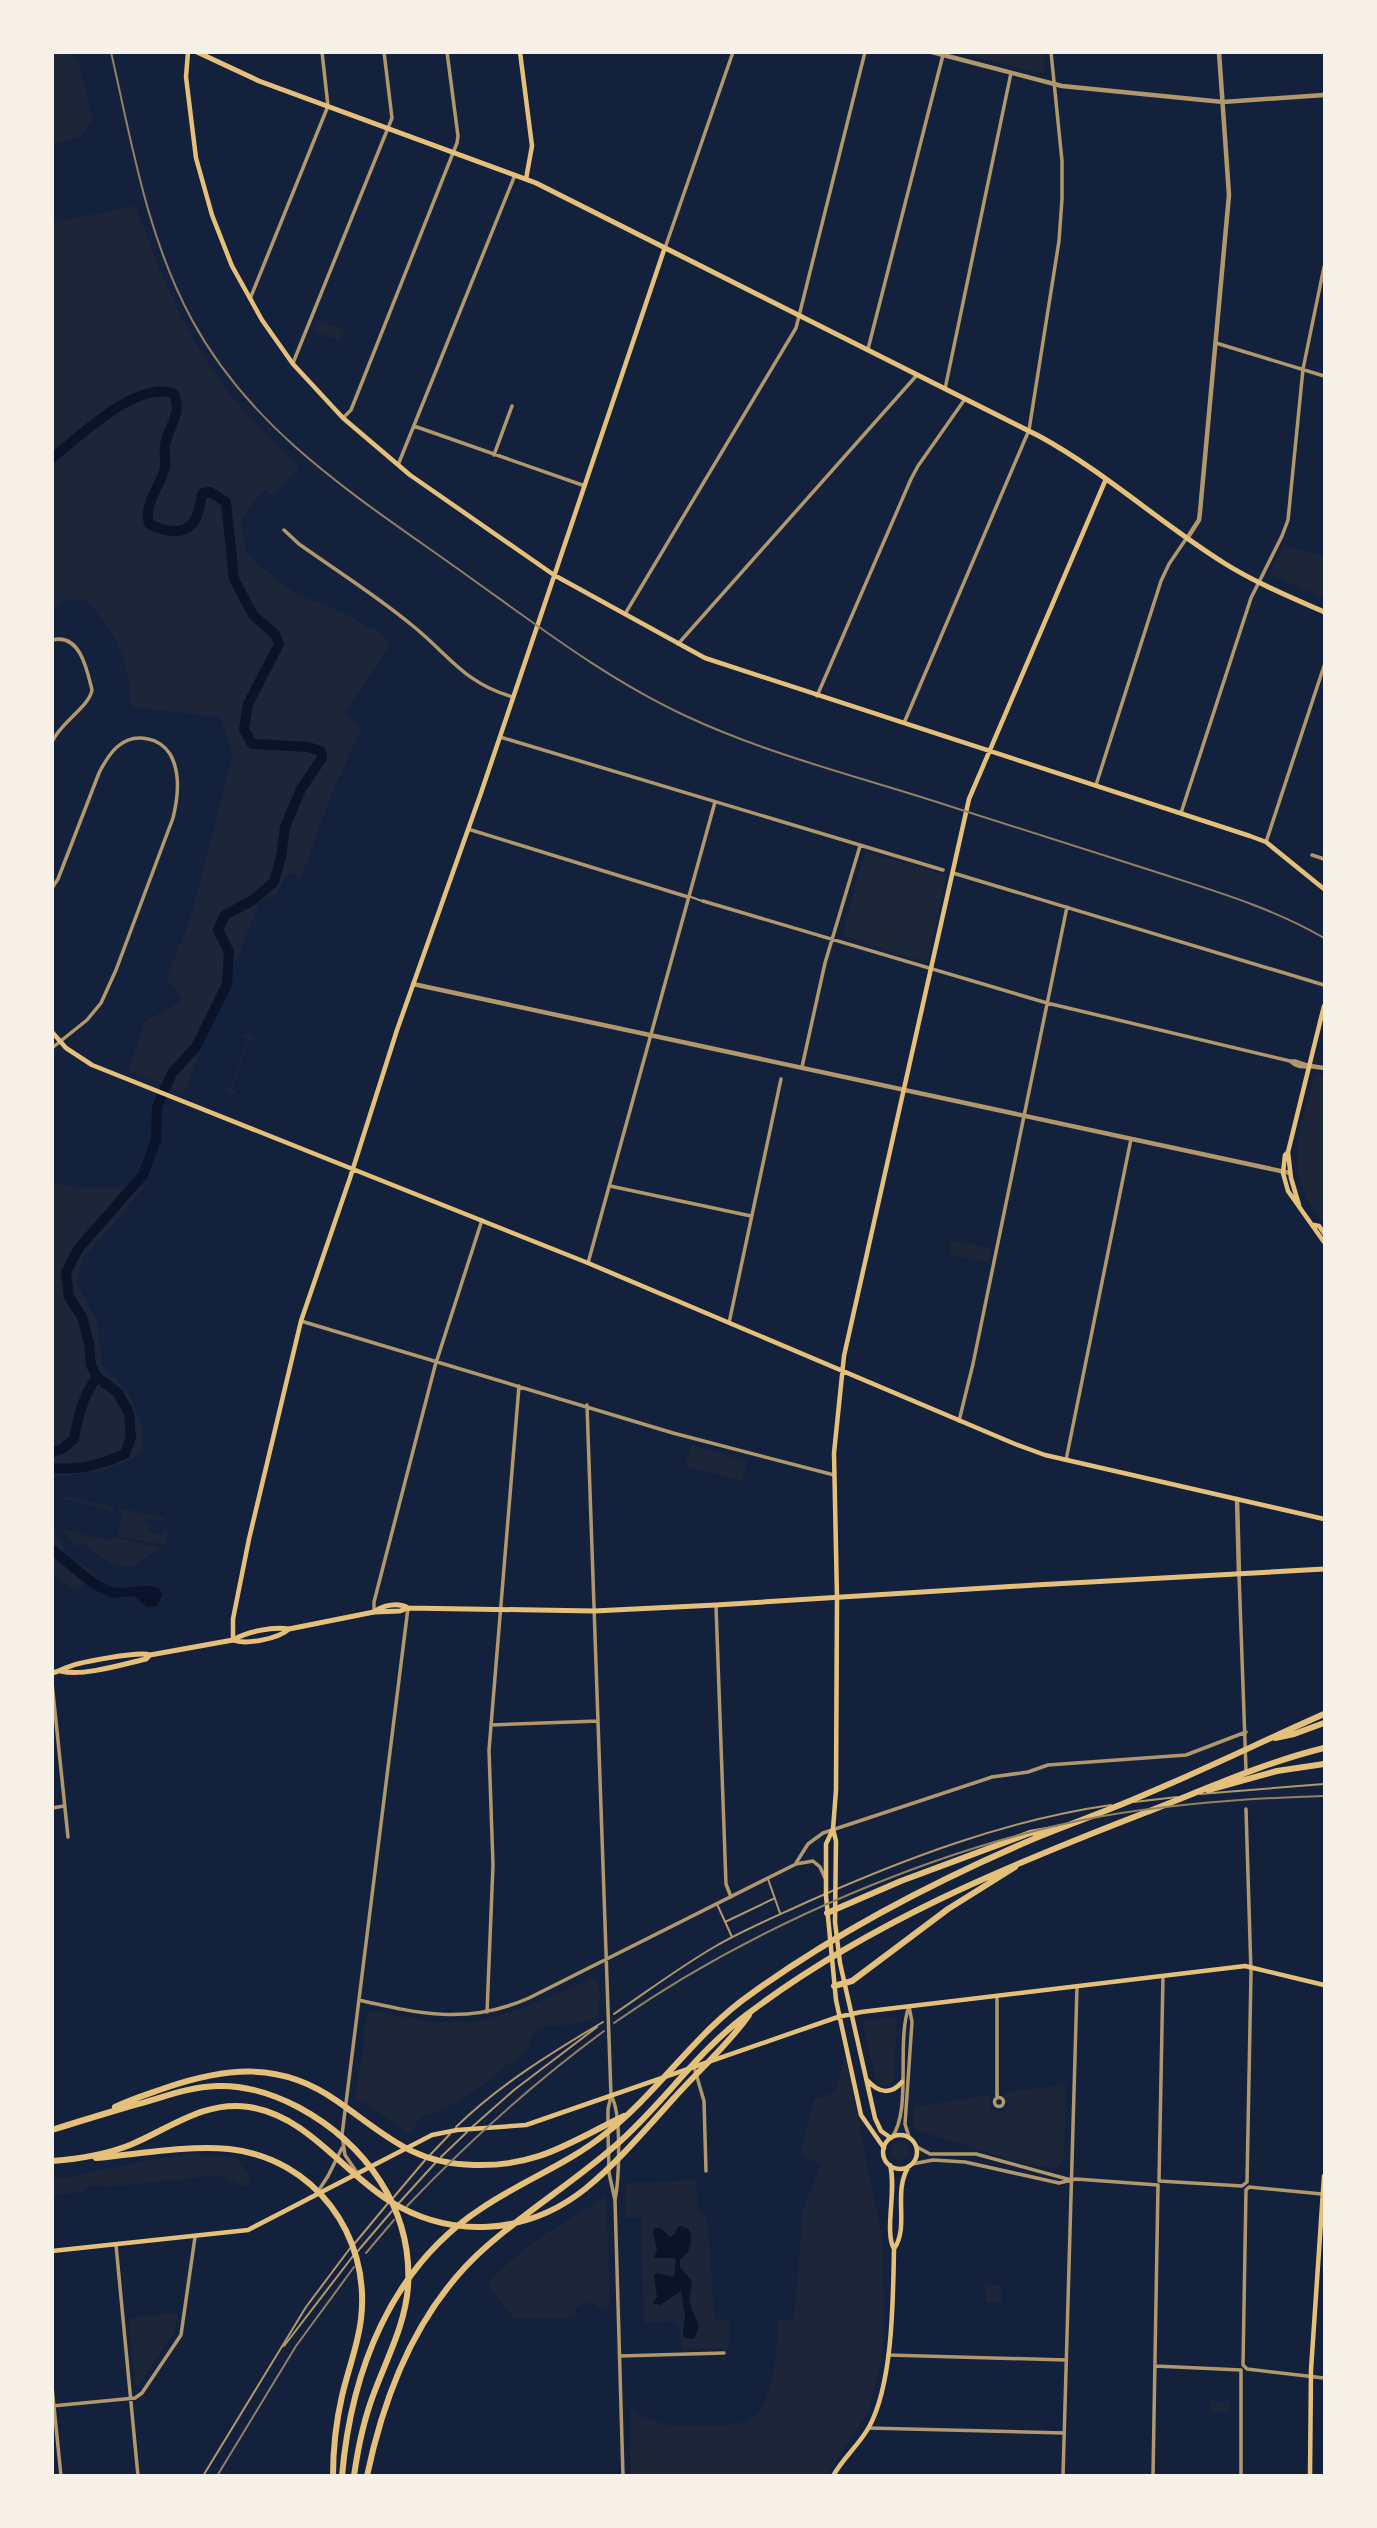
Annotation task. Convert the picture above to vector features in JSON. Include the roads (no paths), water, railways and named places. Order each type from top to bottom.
[{"type":"highway","points":[[342,2476],[349,2426],[362,2370],[374,2338],[414,2270],[436,2246],[479,2210],[592,2144],[629,2113],[709,2028],[736,2005],[783,1972],[894,1906],[995,1856],[1149,1793],[1325,1714]]},
{"type":"highway","points":[[1269,1738],[1294,1734],[1325,1723]]},
{"type":"highway","points":[[367,2476],[385,2406],[398,2373],[429,2313],[462,2270],[500,2235],[620,2141],[713,2043],[751,2011],[874,1933],[968,1885],[1272,1762],[1325,1748]]},
{"type":"highway","points":[[1199,1791],[1226,1787],[1277,1771],[1325,1763]]},
{"type":"highway","points":[[827,1913],[1030,1833],[1058,1829]]},
{"type":"highway","points":[[834,1986],[852,1981],[948,1909],[1019,1863]]},
{"type":"highway","points":[[81,2158],[128,2146],[200,2112],[231,2106],[253,2108],[276,2114],[297,2125],[369,2186],[407,2210],[431,2220],[461,2227],[513,2225],[559,2206],[601,2175],[736,2032],[751,2011]]},
{"type":"highway","points":[[104,2113],[132,2099],[186,2080],[234,2070],[279,2075],[328,2095],[387,2139],[416,2154],[448,2163],[486,2165],[524,2161],[563,2147],[629,2113]]},
{"type":"highway","points":[[52,2130],[187,2090],[217,2086],[244,2088],[275,2096],[300,2109],[332,2129],[360,2154],[377,2174],[393,2204],[401,2225],[407,2256],[406,2304],[367,2414],[355,2476]]},
{"type":"highway","points":[[52,2161],[180,2150],[235,2150],[260,2155],[281,2164],[322,2193],[346,2229],[359,2267],[362,2307],[359,2336],[338,2413],[333,2476]]},
{"type":"main road","points":[[188,52],[186,77],[191,126],[204,191],[232,266],[250,299],[293,364],[343,418],[398,466],[554,575],[705,658],[1266,842],[1324,888]]},
{"type":"main road","points":[[197,52],[257,80],[526,179],[1030,430],[1072,454],[1221,562],[1257,583],[1325,612]]},
{"type":"main road","points":[[520,52],[532,146],[526,179]]},
{"type":"main road","points":[[233,1640],[233,1619],[249,1539],[301,1321],[413,984],[500,737],[664,250]]},
{"type":"main road","points":[[884,2148],[862,2117],[834,1986],[827,1913],[826,1844],[833,1829],[836,1782],[837,1598],[834,1475],[842,1371],[969,799],[1106,479]]},
{"type":"main road","points":[[1325,1006],[1288,1152],[1285,1155],[1283,1173],[1291,1198],[1325,1242]]},
{"type":"main road","points":[[52,1032],[72,1053],[92,1065],[587,1263],[1014,1444],[1066,1460],[1325,1519]]},
{"type":"main road","points":[[1288,1152],[1290,1173],[1299,1205]]},
{"type":"main road","points":[[1314,1225],[1319,1226],[1325,1233]]},
{"type":"main road","points":[[52,1673],[100,1668],[146,1659],[150,1655],[233,1640],[240,1642],[281,1635],[289,1629],[374,1612],[386,1606],[594,1611],[1325,1569]]},
{"type":"main road","points":[[833,1829],[836,1838],[835,1909],[844,1984],[878,2126],[891,2137]]},
{"type":"main road","points":[[52,2251],[248,2230],[432,2135],[457,2130],[526,2125],[838,2017],[909,2006],[1250,1967],[1325,1985]]},
{"type":"main road","points":[[845,2041],[857,2038]]},
{"type":"main road","points":[[865,2078],[875,2088],[884,2092],[893,2090],[902,2081]]},
{"type":"main road","points":[[833,2476],[868,2428],[880,2397],[888,2355],[894,2249],[891,2240],[893,2182],[890,2165],[884,2157],[884,2148],[891,2137],[902,2134],[909,2137],[917,2147],[916,2158],[901,2183],[901,2216],[898,2242],[894,2249]]},
{"type":"main road","points":[[890,2165],[898,2168],[911,2165]]},
{"type":"main road","points":[[1310,2476],[1310,2376],[1325,2176]]},
{"type":"main road","points":[[892,2215],[901,2216]]},
{"type":"street","points":[[250,299],[328,106],[321,52]]},
{"type":"street","points":[[293,364],[393,118],[384,52]]},
{"type":"street","points":[[343,418],[351,410],[458,136],[447,52]]},
{"type":"street","points":[[664,250],[733,52]]},
{"type":"street","points":[[625,615],[793,333],[864,52]]},
{"type":"street","points":[[932,52],[1054,84],[1223,102],[1325,95]]},
{"type":"street","points":[[904,723],[1030,430],[1059,241],[1062,199],[1062,162],[1051,52]]},
{"type":"street","points":[[1096,785],[1161,581],[1200,516],[1229,195],[1219,52]]},
{"type":"street","points":[[868,349],[943,55]]},
{"type":"street","points":[[945,389],[1011,72]]},
{"type":"street","points":[[398,466],[515,175]]},
{"type":"street","points":[[1181,813],[1257,583],[1288,520],[1303,369],[1325,267]]},
{"type":"street","points":[[1215,343],[1325,376]]},
{"type":"street","points":[[678,644],[917,375]]},
{"type":"street","points":[[817,696],[918,466],[965,399]]},
{"type":"street","points":[[494,455],[512,406]]},
{"type":"street","points":[[414,426],[585,486]]},
{"type":"street","points":[[284,530],[299,544],[416,628],[459,670],[484,686],[513,697]]},
{"type":"street","points":[[52,640],[65,639],[77,647],[92,690],[91,696],[65,723],[52,742]]},
{"type":"street","points":[[1266,842],[1325,666]]},
{"type":"street","points":[[52,888],[58,879],[99,773],[115,747],[137,737],[155,741],[163,746],[170,755],[177,779],[173,818],[110,984],[94,1013],[52,1048]]},
{"type":"street","points":[[500,737],[943,870]]},
{"type":"street","points":[[587,1263],[715,802]]},
{"type":"street","points":[[468,829],[688,897]]},
{"type":"street","points":[[802,1067],[833,940],[860,845]]},
{"type":"street","points":[[1312,855],[1325,859]]},
{"type":"street","points":[[953,873],[1325,985]]},
{"type":"street","points":[[703,901],[1046,1003],[1325,1068]]},
{"type":"street","points":[[959,1421],[1066,907]]},
{"type":"street","points":[[413,984],[1290,1173]]},
{"type":"street","points":[[729,1323],[781,1079]]},
{"type":"street","points":[[1066,1460],[1131,1139]]},
{"type":"street","points":[[609,1186],[751,1216]]},
{"type":"street","points":[[374,1612],[374,1602],[436,1361],[482,1220]]},
{"type":"street","points":[[301,1321],[673,1433],[834,1475]]},
{"type":"street","points":[[487,2012],[492,1865],[489,1750],[519,1386]]},
{"type":"street","points":[[587,1405],[611,2096],[608,2109],[609,2173],[615,2200]]},
{"type":"street","points":[[1237,1499],[1246,1770]]},
{"type":"street","points":[[716,1605],[726,1884],[731,1896]]},
{"type":"street","points":[[358,2174],[345,2155],[342,2135],[408,1608]]},
{"type":"street","points":[[52,1683],[68,1837]]},
{"type":"street","points":[[491,1725],[598,1721]]},
{"type":"street","points":[[795,1864],[811,1841],[833,1829],[992,1777],[1026,1773],[1048,1765],[1186,1755],[1246,1732]]},
{"type":"street","points":[[52,1808],[65,1806]]},
{"type":"street","points":[[917,2147],[929,2154],[976,2154],[1071,2179],[1244,2184],[1247,2177],[1250,1967],[1246,1809]]},
{"type":"street","points":[[359,2000],[432,2015],[465,2016],[487,2012],[529,1998],[795,1864],[813,1861],[825,1874]]},
{"type":"street","points":[[1153,2476],[1163,1976]]},
{"type":"street","points":[[1063,2476],[1077,1987]]},
{"type":"street","points":[[997,1996],[997,2098]]},
{"type":"street","points":[[891,2137],[900,2124],[909,2006]]},
{"type":"street","points":[[909,2006],[912,2017],[905,2124],[909,2137]]},
{"type":"street","points":[[694,2067],[704,2101],[706,2171]]},
{"type":"street","points":[[611,2096],[617,2107],[618,2173],[615,2200],[623,2476]]},
{"type":"street","points":[[313,2197],[328,2176],[342,2146]]},
{"type":"street","points":[[911,2165],[929,2160],[959,2161],[1049,2182],[1063,2183],[1071,2179]]},
{"type":"street","points":[[1241,2476],[1248,2188],[1324,2194]]},
{"type":"street","points":[[53,2406],[131,2398],[142,2393],[181,2335],[195,2237]]},
{"type":"street","points":[[116,2245],[138,2476]]},
{"type":"street","points":[[620,2356],[724,2353]]},
{"type":"street","points":[[888,2355],[1066,2360]]},
{"type":"street","points":[[1155,2366],[1243,2369],[1325,2378]]},
{"type":"street","points":[[52,2387],[61,2476]]},
{"type":"street","points":[[868,2428],[1064,2433]]},
{"type":"lane","points":[[688,897],[703,901]]},
{"type":"lane","points":[[614,2014],[684,1966],[733,1937],[893,1867],[980,1836],[1093,1808],[1202,1793],[1325,1784]]},
{"type":"lane","points":[[768,1879],[781,1914]]},
{"type":"lane","points":[[725,1922],[775,1898]]},
{"type":"lane","points":[[717,1903],[733,1937]]},
{"type":"lane","points":[[203,2476],[306,2306],[335,2267],[442,2141],[510,2081],[603,2022],[521,2084],[456,2142],[412,2188],[346,2265],[279,2352]]},
{"type":"waterway","points":[[52,458],[93,424],[125,403],[142,395],[173,393],[176,413],[165,445],[163,474],[148,509],[149,524],[161,529],[180,531],[195,520],[203,493],[210,492],[226,502],[234,579],[253,615],[275,634],[279,644],[248,704],[244,729],[252,744],[308,747],[321,751],[322,758],[301,789],[285,827],[274,882],[253,900],[225,915],[218,930],[229,952],[227,984],[196,1047],[172,1073],[157,1107],[156,1140],[143,1175],[78,1249],[66,1272],[69,1297],[82,1317],[89,1343],[91,1365],[97,1377],[118,1393],[129,1413],[131,1437],[125,1454],[90,1466],[52,1468]]},
{"type":"waterway","points":[[52,1452],[62,1449],[74,1439],[82,1406],[97,1377]]},
{"type":"waterway","points":[[52,1550],[93,1583],[106,1590]]},
{"type":"railway","points":[[111,52],[152,223],[176,288],[192,320],[218,362],[248,400],[281,434],[354,495],[577,653],[631,687],[688,717],[783,754],[1219,892],[1283,917],[1324,938]]},
{"type":"railway","points":[[614,2023],[725,1954],[786,1923],[912,1869],[977,1848],[1103,1816],[1213,1802],[1324,1796]]},
{"type":"railway","points":[[407,2206],[502,2114],[604,2031]]},
{"type":"railway","points":[[366,2253],[394,2220]]},
{"type":"railway","points":[[217,2476],[296,2346],[354,2267]]}]
